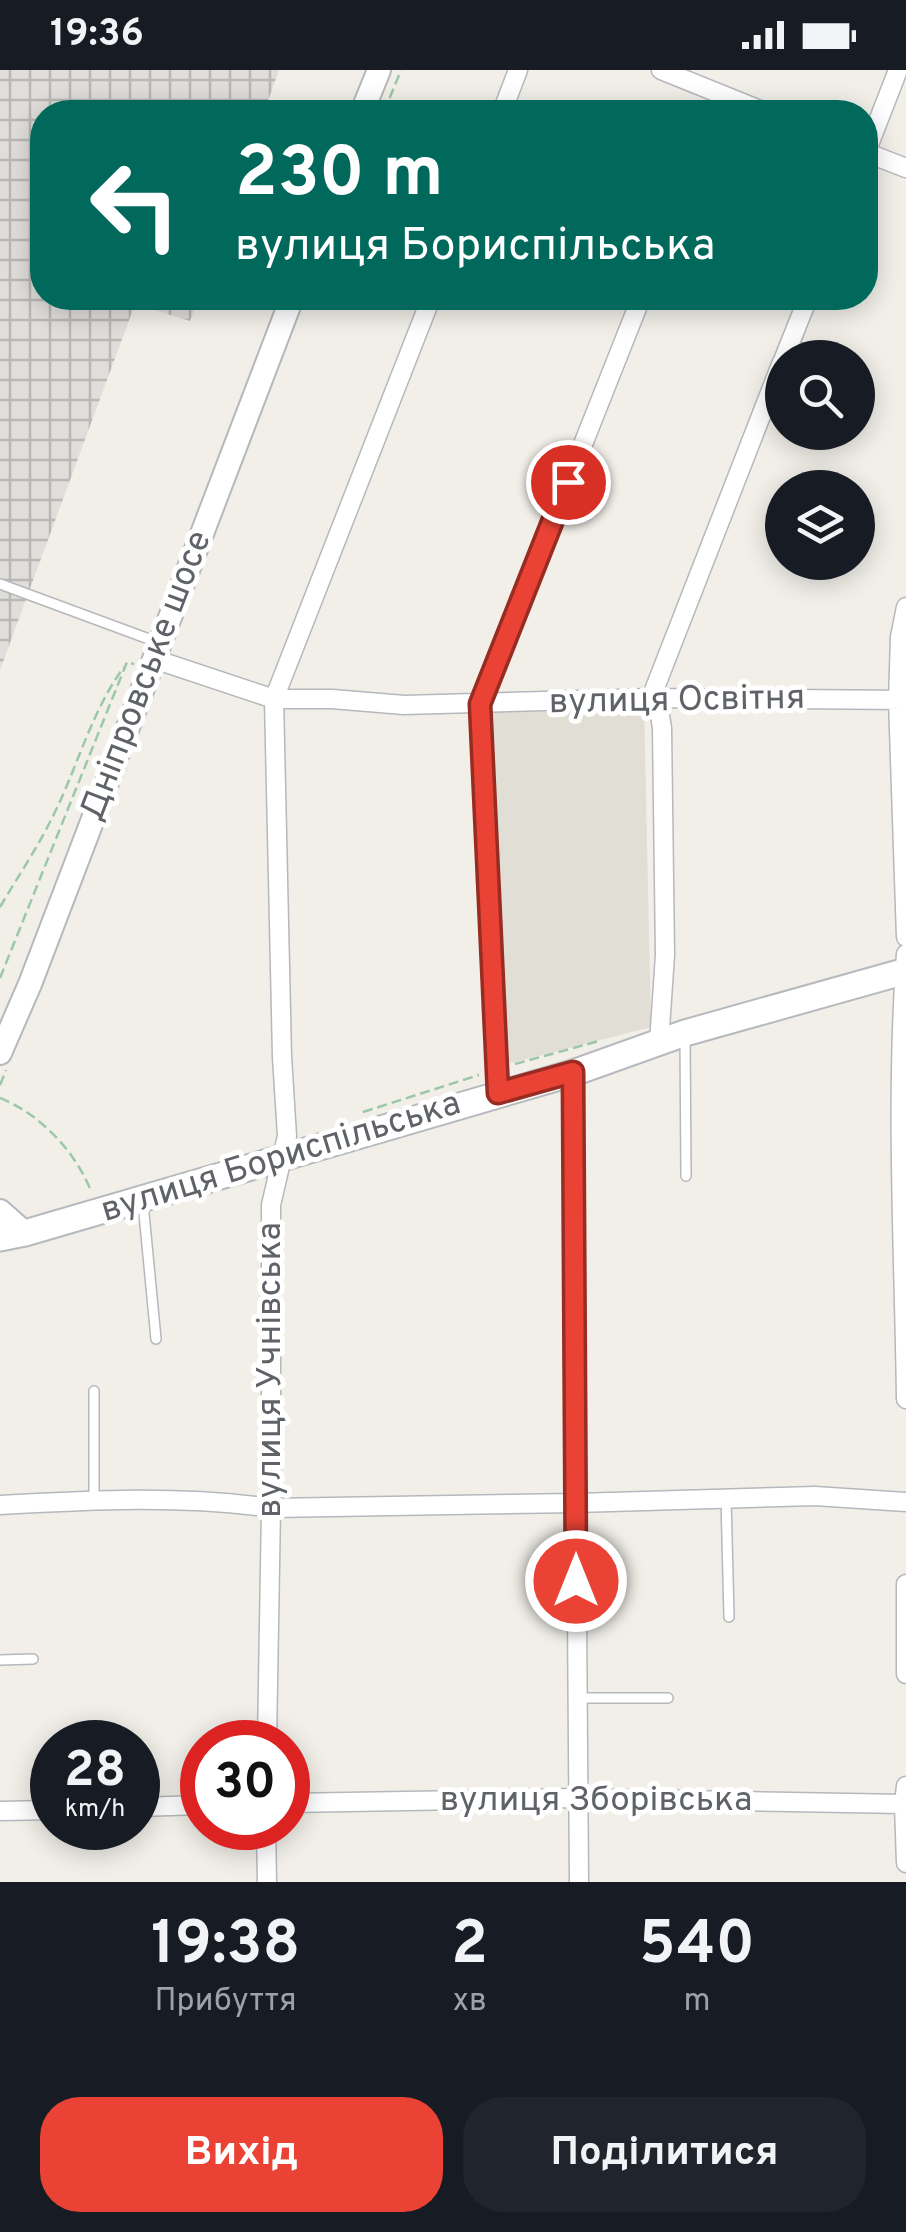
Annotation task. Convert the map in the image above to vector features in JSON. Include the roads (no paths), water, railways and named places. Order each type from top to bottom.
[{"type":"main road","name":"вулиця Бориспільська","points":[[13,1236],[280,1160],[498,1081],[573,1072],[685,1032],[905,971]]},
{"type":"street","points":[[367,100],[378,70]]},
{"type":"street","points":[[507,100],[518,70]]},
{"type":"street","points":[[660,70],[710,100]]},
{"type":"street","points":[[878,120],[898,70]]},
{"type":"street","points":[[878,158],[906,168]]},
{"type":"street","name":"Дніпровське шосе","points":[[0,1053],[30,984],[148,658],[287,310]]},
{"type":"street","points":[[274,699],[426,310]]},
{"type":"street","points":[[498,1081],[480,704],[636,310]]},
{"type":"street","points":[[791,340],[803,310]]},
{"type":"street","points":[[659,1043],[665,955],[662,728],[659,709],[651,698],[765,406]]},
{"type":"street","points":[[906,607],[900,638],[906,937]]},
{"type":"street","name":"вулиця Освітня","points":[[148,658],[274,699],[404,705],[651,698],[902,700]]},
{"type":"street","name":"вулиця Учнівська","points":[[267,1720],[271,1206],[287,1136],[274,699]]},
{"type":"street","points":[[906,954],[901,1026],[906,1398]]},
{"type":"street","points":[[573,1072],[578,1882]]},
{"type":"street","points":[[0,1212],[13,1236]]},
{"type":"street","points":[[0,1506],[94,1500],[234,1503],[271,1508],[814,1496],[906,1502]]},
{"type":"street","points":[[906,1584],[906,1674]]},
{"type":"street","points":[[905,1795],[906,1864]]},
{"type":"street","name":"вулиця Зборівська","points":[[310,1803],[905,1795]]},
{"type":"street","points":[[0,1811],[30,1810]]},
{"type":"street","points":[[266,1850],[267,1882]]},
{"type":"lane","points":[[0,584],[148,658]]},
{"type":"lane","points":[[685,1032],[686,1176]]},
{"type":"lane","points":[[143,1200],[156,1338]]},
{"type":"lane","points":[[94,1392],[94,1500]]},
{"type":"lane","points":[[726,1498],[729,1617]]},
{"type":"lane","points":[[0,1660],[33,1659]]},
{"type":"lane","points":[[577,1698],[668,1698]]}]
